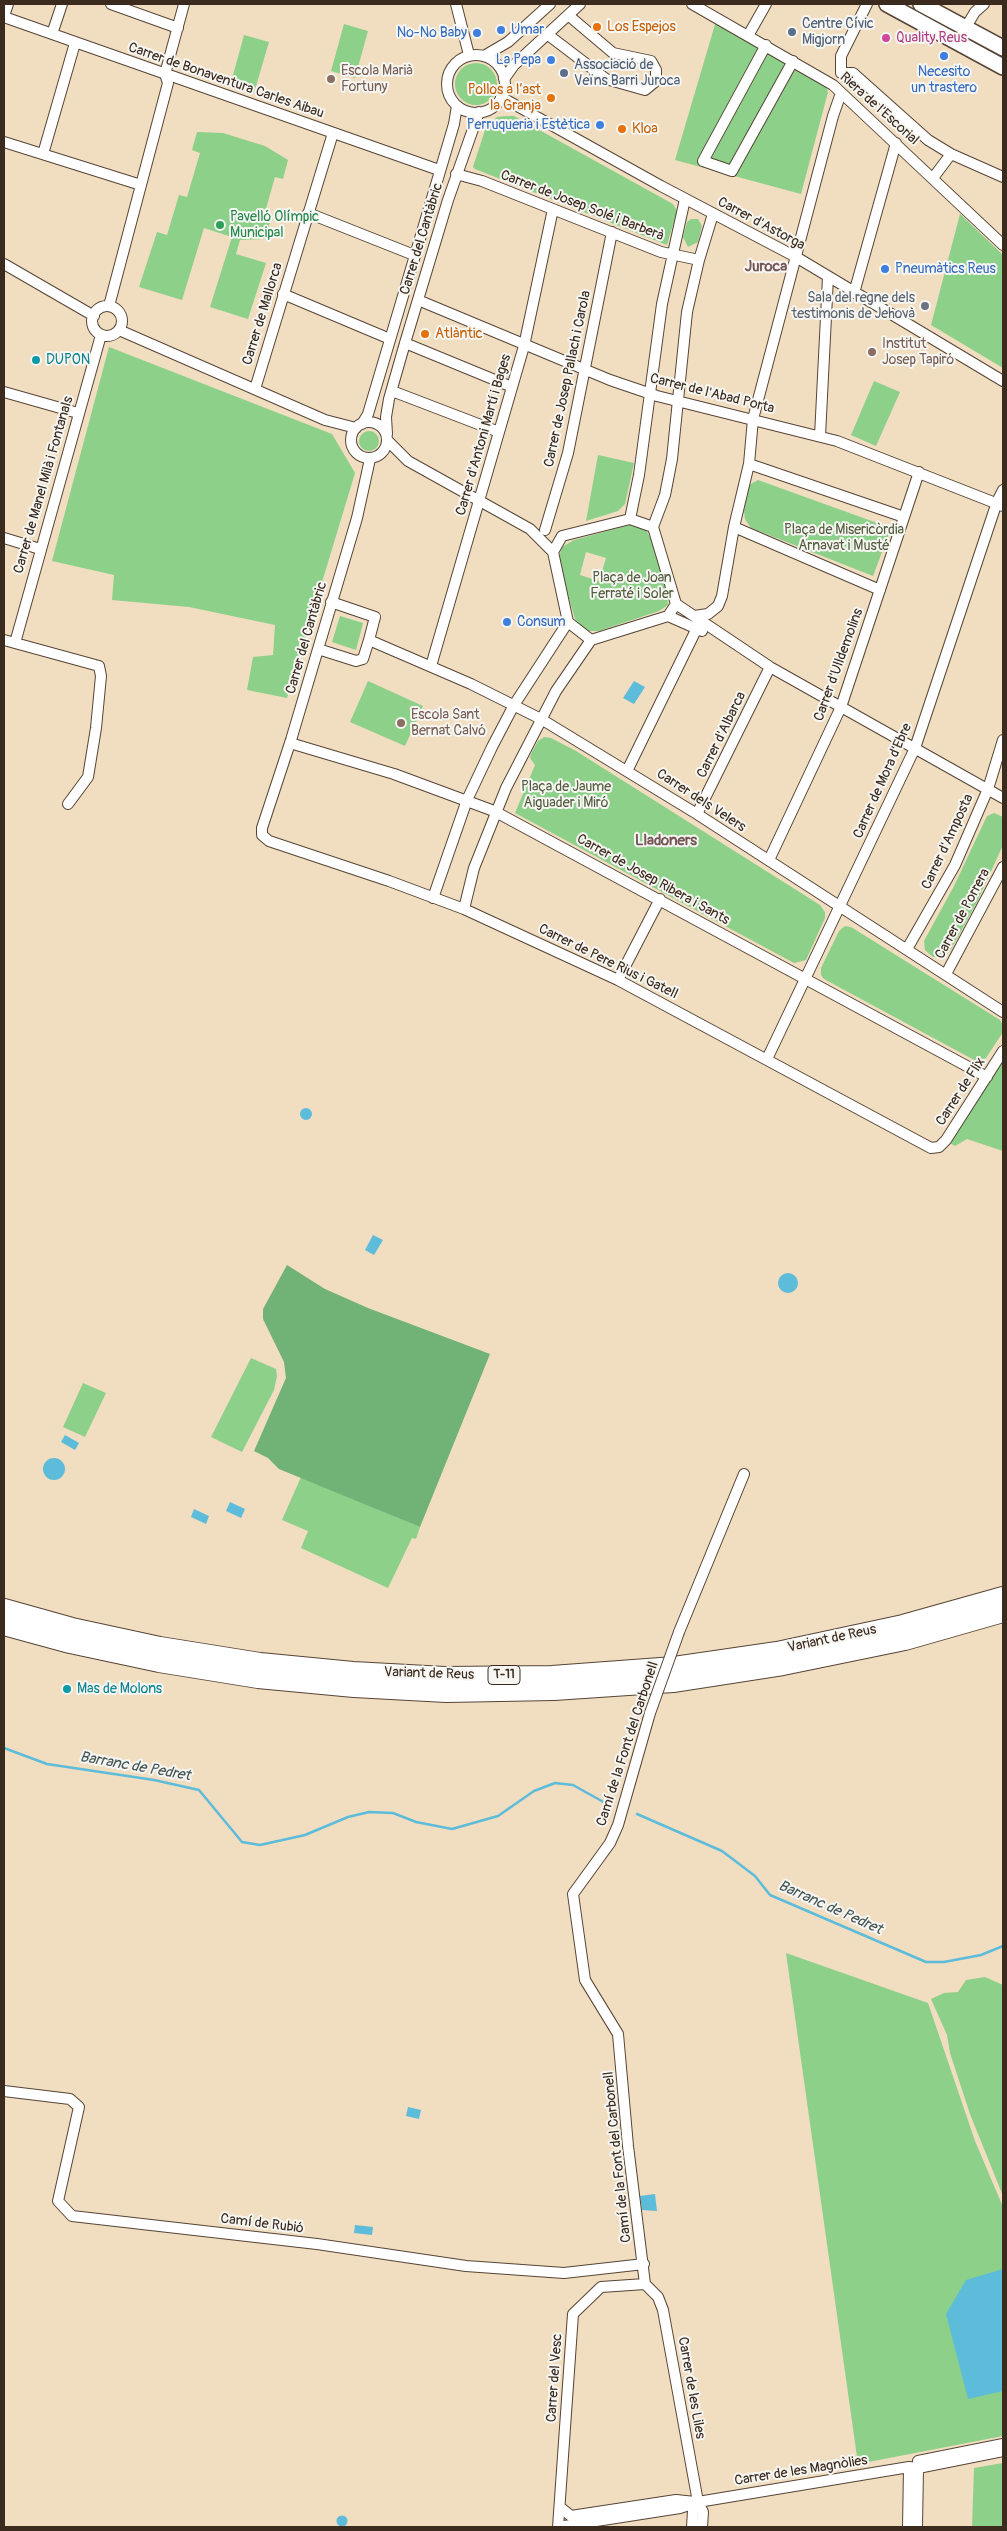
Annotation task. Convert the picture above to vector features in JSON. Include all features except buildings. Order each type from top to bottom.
[{"type":"highway","name":"Variant de Reus","points":[[4,1608],[72,1627],[160,1646],[260,1662],[353,1672],[445,1676],[523,1675],[674,1666],[777,1651],[902,1624],[1003,1596]]},
{"type":"highway","name":"Variant de Reus","points":[[4,1626],[70,1644],[159,1663],[258,1678],[354,1688],[476,1692],[554,1691],[674,1683],[783,1666],[905,1641],[1003,1613]]},
{"type":"main road","points":[[886,4],[1003,68]]},
{"type":"main road","points":[[921,4],[1003,48]]},
{"type":"street","points":[[4,17],[8,4]]},
{"type":"street","points":[[52,34],[62,4]]},
{"type":"street","points":[[111,4],[178,28]]},
{"type":"street","points":[[109,306],[168,83],[165,74],[184,4]]},
{"type":"street","points":[[456,4],[469,55]]},
{"type":"street","points":[[484,56],[508,42],[550,4]]},
{"type":"street","points":[[504,78],[497,64],[484,56],[469,55],[458,62],[448,78],[448,92],[457,106],[466,111],[479,112],[494,106],[501,97],[504,78],[514,65],[580,4]]},
{"type":"street","name":"Riera de l'Escorial","points":[[692,4],[749,34],[833,85],[1003,244]]},
{"type":"street","points":[[749,34],[766,4]]},
{"type":"street","points":[[833,85],[841,73],[841,56],[867,4]]},
{"type":"street","points":[[934,4],[1003,41]]},
{"type":"street","points":[[969,22],[975,12],[984,4]]},
{"type":"street","points":[[547,34],[606,79],[645,90],[656,81],[656,70],[651,61],[613,53],[568,15]]},
{"type":"street","name":"Carrer de Bonaventura Carles Aibau","points":[[4,17],[439,170]]},
{"type":"street","points":[[43,154],[75,43]]},
{"type":"street","points":[[766,45],[703,161],[732,170],[793,61]]},
{"type":"street","points":[[841,73],[853,73],[928,140],[951,154],[1003,177]]},
{"type":"street","points":[[694,616],[708,614],[718,606],[722,596],[734,527],[749,464],[753,419],[833,116],[842,93]]},
{"type":"street","name":"Carrer d'Astorga","points":[[501,97],[684,199],[796,257],[1003,381]]},
{"type":"street","points":[[833,116],[845,104],[855,105]]},
{"type":"street","name":"Carrer del Cantàbric","points":[[359,426],[368,414],[454,124],[457,106]]},
{"type":"street","name":"Carrer del Cantàbric","points":[[387,437],[386,417],[405,344],[456,174],[479,112]]},
{"type":"street","name":"Carrer de Mallorca","points":[[255,389],[332,132]]},
{"type":"street","points":[[4,142],[141,185]]},
{"type":"street","points":[[854,293],[896,143]]},
{"type":"street","points":[[933,178],[951,154]]},
{"type":"street","name":"Carrer de Josep Solé i Barberà","points":[[456,174],[482,181],[672,254],[699,260]]},
{"type":"street","points":[[630,519],[662,304],[684,199]]},
{"type":"street","name":"Carrer d'Antoni Martí i Bages","points":[[431,666],[524,346],[553,209]]},
{"type":"street","points":[[308,213],[414,255]]},
{"type":"street","points":[[713,214],[686,312],[672,459],[665,495],[653,527],[676,604],[770,667],[1003,798]]},
{"type":"street","name":"Carrer de Josep Pallach i Carola","points":[[545,530],[568,453],[612,232]]},
{"type":"street","points":[[4,264],[94,316]]},
{"type":"street","points":[[820,436],[828,277]]},
{"type":"street","points":[[283,294],[390,339]]},
{"type":"street","name":"Carrer de l'Abad Porta","points":[[418,300],[584,370],[650,393],[820,436],[1000,504]]},
{"type":"street","points":[[109,306],[120,315],[122,321],[119,330],[110,336],[101,335],[93,326],[94,316],[101,308],[109,306]]},
{"type":"street","points":[[119,330],[325,420],[351,439],[355,452],[362,457],[390,456],[408,461],[530,529],[553,552],[568,622],[591,640]]},
{"type":"street","name":"Carrer de Manel Milà i Fontanals","points":[[15,642],[101,335]]},
{"type":"street","points":[[405,344],[512,387]]},
{"type":"street","points":[[392,391],[499,432]]},
{"type":"street","points":[[4,392],[78,413]]},
{"type":"street","points":[[325,420],[359,426],[376,424],[408,461]]},
{"type":"street","points":[[351,439],[359,426]]},
{"type":"street","points":[[374,457],[386,448],[387,437]]},
{"type":"street","name":"Carrer del Cantàbric","points":[[264,822],[290,743],[374,457]]},
{"type":"street","points":[[749,464],[904,517]]},
{"type":"street","name":"Carrer d'Ulldemolins","points":[[769,860],[841,707],[919,472]]},
{"type":"street","name":"Carrer de Mora d'Ebre","points":[[767,1059],[841,907],[915,748],[1000,504],[1003,490]]},
{"type":"street","points":[[530,529],[545,530],[562,536],[630,519],[653,527]]},
{"type":"street","points":[[734,527],[880,590]]},
{"type":"street","points":[[553,552],[562,536]]},
{"type":"street","points":[[4,538],[40,549]]},
{"type":"street","points":[[318,649],[356,661],[363,660],[369,640],[374,617],[332,602]]},
{"type":"street","points":[[464,909],[474,868],[516,767],[556,691],[591,640],[668,616],[676,604]]},
{"type":"street","points":[[668,616],[742,650]]},
{"type":"street","points":[[433,898],[467,800],[514,705],[568,622]]},
{"type":"street","points":[[627,771],[697,628]]},
{"type":"street","points":[[4,640],[99,666],[101,676],[98,710],[88,777],[68,804]]},
{"type":"street","name":"Carrer dels Velers","points":[[369,640],[431,666],[541,719],[697,814],[1003,1012]]},
{"type":"street","name":"Carrer d'Albarca","points":[[697,814],[770,667]]},
{"type":"street","name":"Carrer d'Amposta","points":[[907,949],[955,864],[988,789],[1003,740]]},
{"type":"street","name":"Carrer de Josep Ribera i Sants","points":[[290,743],[394,774],[496,812],[987,1076]]},
{"type":"street","name":"Carrer de Pere Rius i Gatell","points":[[264,822],[262,835],[269,841],[464,909],[618,980],[922,1144],[932,1148],[939,1147]]},
{"type":"street","name":"Carrer de Porrera","points":[[946,974],[1003,866]]},
{"type":"street","points":[[618,980],[660,900]]},
{"type":"street","name":"Carrer de Flix","points":[[939,1147],[957,1125],[1003,1051]]},
{"type":"street","name":"Camí de la Font del Carbonell","points":[[645,2284],[628,2146],[618,2034],[585,1980],[573,1894],[610,1843],[618,1825],[650,1713],[679,1632],[744,1474]]},
{"type":"street","name":"Camí de Rubió","points":[[4,2091],[70,2099],[79,2107],[58,2201],[72,2216],[317,2244],[466,2266],[564,2273],[644,2264]]},
{"type":"street","name":"Carrer de les Liles","points":[[645,2284],[658,2297],[663,2310],[698,2502],[703,2512],[702,2527]]},
{"type":"street","name":"Carrer del Vesc","points":[[558,2527],[561,2508],[573,2314],[601,2287],[645,2284]]},
{"type":"street","name":"Carrer de les Magnòlies","points":[[913,2467],[920,2460],[1003,2444]]},
{"type":"street","name":"Carrer de les Magnòlies","points":[[558,2527],[680,2508],[698,2502],[1003,2451]]},
{"type":"street","points":[[908,2527],[913,2467]]},
{"type":"street","points":[[913,2467],[917,2527]]},
{"type":"street","name":"Carrer de les Magnòlies","points":[[561,2508],[571,2516],[676,2500],[698,2502]]},
{"type":"street","points":[[692,2527],[693,2510],[698,2502]]},
{"type":"green space","points":[[716,21],[826,87],[828,92],[801,194],[675,160]]},
{"type":"green space","points":[[344,24],[368,31],[355,78],[331,71]]},
{"type":"green space","points":[[244,35],[269,42],[254,93],[230,86]]},
{"type":"green space","points":[[476,63],[491,69],[497,84],[491,99],[476,105],[461,99],[455,84],[461,69]]},
{"type":"green space","points":[[514,116],[673,204],[677,211],[667,245],[475,169],[473,167],[486,127],[497,117]]},
{"type":"green space","name":"Pavelló Olímpic Municipal","points":[[197,132],[223,133],[265,146],[288,160],[283,179],[275,177],[263,219],[270,222],[265,239],[240,240],[236,254],[266,263],[248,319],[210,307],[232,237],[204,228],[182,300],[139,287],[157,232],[167,235],[179,195],[187,197],[200,153],[192,150]]},
{"type":"green space","points":[[960,214],[1003,255],[1003,368],[931,325]]},
{"type":"green space","points":[[691,219],[698,219],[702,226],[698,242],[688,247],[683,237],[687,222]]},
{"type":"green space","points":[[109,347],[332,434],[355,473],[287,698],[247,690],[253,657],[273,655],[275,625],[189,607],[112,600],[114,575],[52,561]]},
{"type":"green space","points":[[874,381],[900,392],[876,446],[851,435]]},
{"type":"green space","points":[[365,431],[373,431],[379,437],[379,445],[373,451],[365,451],[359,445],[359,437]]},
{"type":"green space","points":[[598,455],[634,463],[625,504],[618,511],[586,521]]},
{"type":"green space","name":"Plaça de Misericòrdia Arnavat i Musté","points":[[758,480],[891,528],[873,576],[751,528],[745,519],[744,511],[749,485]]},
{"type":"green space","name":"Plaça de Joan Ferraté i Soler","points":[[633,524],[646,530],[652,541],[667,591],[668,605],[659,611],[599,631],[586,631],[575,619],[558,561],[562,547],[574,540]],"holes":[[[586,552],[606,558],[599,581],[580,575]]]},
{"type":"green space","points":[[340,616],[363,623],[356,650],[332,642]]},
{"type":"green space","points":[[368,681],[423,706],[405,746],[350,722]]},
{"type":"green space","name":"Plaça de Jaume Aiguader i Miró","points":[[544,737],[551,738],[576,751],[820,905],[825,912],[825,918],[806,960],[794,963],[515,813],[535,765],[530,758],[531,754],[538,741]]},
{"type":"green space","points":[[994,813],[1003,817],[1003,845],[977,902],[950,951],[943,958],[933,957],[925,950],[924,941],[954,886],[987,816]]},
{"type":"green space","points":[[845,926],[851,927],[1000,1020],[1003,1025],[1003,1032],[986,1058],[976,1061],[824,979],[821,975],[821,968],[839,931]]},
{"type":"green space","points":[[1003,1061],[1003,1151],[967,1139],[955,1146],[950,1143]]},
{"type":"green space","points":[[287,1265],[325,1289],[368,1308],[490,1354],[420,1527],[279,1469],[268,1458],[254,1451],[286,1378],[284,1362],[263,1319],[263,1309]]},
{"type":"green space","points":[[251,1358],[276,1369],[277,1376],[274,1390],[242,1452],[211,1437]]},
{"type":"green space","points":[[83,1383],[106,1393],[85,1437],[63,1427]]},
{"type":"green space","points":[[301,1477],[420,1527],[416,1539],[412,1538],[388,1588],[301,1548],[308,1531],[282,1520]]},
{"type":"green space","points":[[786,1953],[928,2003],[975,2141],[1003,2207],[1003,2436],[858,2464]]},
{"type":"green space","points":[[985,1977],[1003,1985],[1003,2196],[970,2114],[950,2053],[947,2035],[931,1999],[944,1993],[958,1992],[966,1980]]},
{"type":"green space","points":[[1003,2463],[1003,2527],[972,2527],[974,2468]]},
{"type":"water","points":[[634,681],[645,687],[634,704],[623,698]]},
{"type":"water","points":[[304,1108],[308,1108],[312,1114],[308,1120],[304,1120],[300,1116],[300,1112]]},
{"type":"water","points":[[373,1235],[383,1240],[374,1255],[365,1250]]},
{"type":"water","points":[[788,1273],[795,1276],[798,1283],[795,1290],[788,1293],[781,1290],[778,1283],[781,1276]]},
{"type":"water","points":[[65,1435],[79,1443],[75,1450],[61,1442]]},
{"type":"water","points":[[54,1458],[62,1461],[65,1469],[62,1477],[54,1480],[46,1477],[43,1469],[46,1461]]},
{"type":"water","points":[[230,1502],[245,1509],[241,1518],[226,1511]]},
{"type":"water","points":[[194,1509],[209,1516],[206,1524],[191,1517]]},
{"type":"water","points":[[408,2107],[421,2110],[419,2119],[406,2116]]},
{"type":"water","points":[[655,2194],[657,2211],[642,2210],[640,2196]]},
{"type":"water","points":[[355,2225],[373,2227],[372,2235],[354,2233]]},
{"type":"water","points":[[1003,2269],[1003,2391],[968,2399],[946,2314],[966,2280]]},
{"type":"water","points":[[342,2515],[348,2521],[342,2527],[336,2521]]},
{"type":"waterway","name":"Barranc de Pedret","points":[[4,1748],[47,1764],[154,1780],[199,1790],[242,1842],[260,1845],[305,1835],[348,1817],[369,1812],[393,1813],[416,1822],[452,1829],[498,1816],[534,1791],[555,1783],[573,1785],[607,1804]]},
{"type":"waterway","name":"Barranc de Pedret","points":[[637,1814],[722,1851],[755,1876],[770,1895],[926,1962],[944,1962],[981,1955],[1003,1946]]},
{"type":"place","name":"Los Espejos","points":[[597,27]]},
{"type":"place","name":"Umar","points":[[501,30]]},
{"type":"place","name":"Centre Cívic Migjorn","points":[[792,32]]},
{"type":"place","name":"No-No Baby","points":[[477,33]]},
{"type":"place","name":"Quality Reus","points":[[886,38]]},
{"type":"place","name":"Necesito un trastero","points":[[944,56]]},
{"type":"place","name":"La Pepa","points":[[551,60]]},
{"type":"place","name":"Associació de Veïns Barri Juroca","points":[[564,73]]},
{"type":"place","name":"Escola Marià Fortuny","points":[[331,79]]},
{"type":"place","name":"Pollos a l’ast la Granja","points":[[551,98]]},
{"type":"place","name":"Perruqueria i Estètica","points":[[600,125]]},
{"type":"place","name":"Kloa","points":[[622,129]]},
{"type":"place","name":"Pavelló Olímpic Municipal","points":[[220,225]]},
{"type":"place","name":"Pneumàtics Reus","points":[[885,269]]},
{"type":"place","name":"Sala del regne dels testimonis de Jehovà","points":[[925,306]]},
{"type":"place","name":"Atlàntic","points":[[425,334]]},
{"type":"place","name":"Institut Josep Tapiró","points":[[872,352]]},
{"type":"place","name":"DUPON","points":[[36,360]]},
{"type":"place","name":"Consum","points":[[507,622]]},
{"type":"place","name":"Escola Sant Bernat Calvó","points":[[401,723]]},
{"type":"place","name":"Mas de Molons","points":[[67,1689]]},
{"type":"district","name":"Juroca","points":[[766,267]]},
{"type":"district","name":"Lladoners","points":[[666,841]]}]
